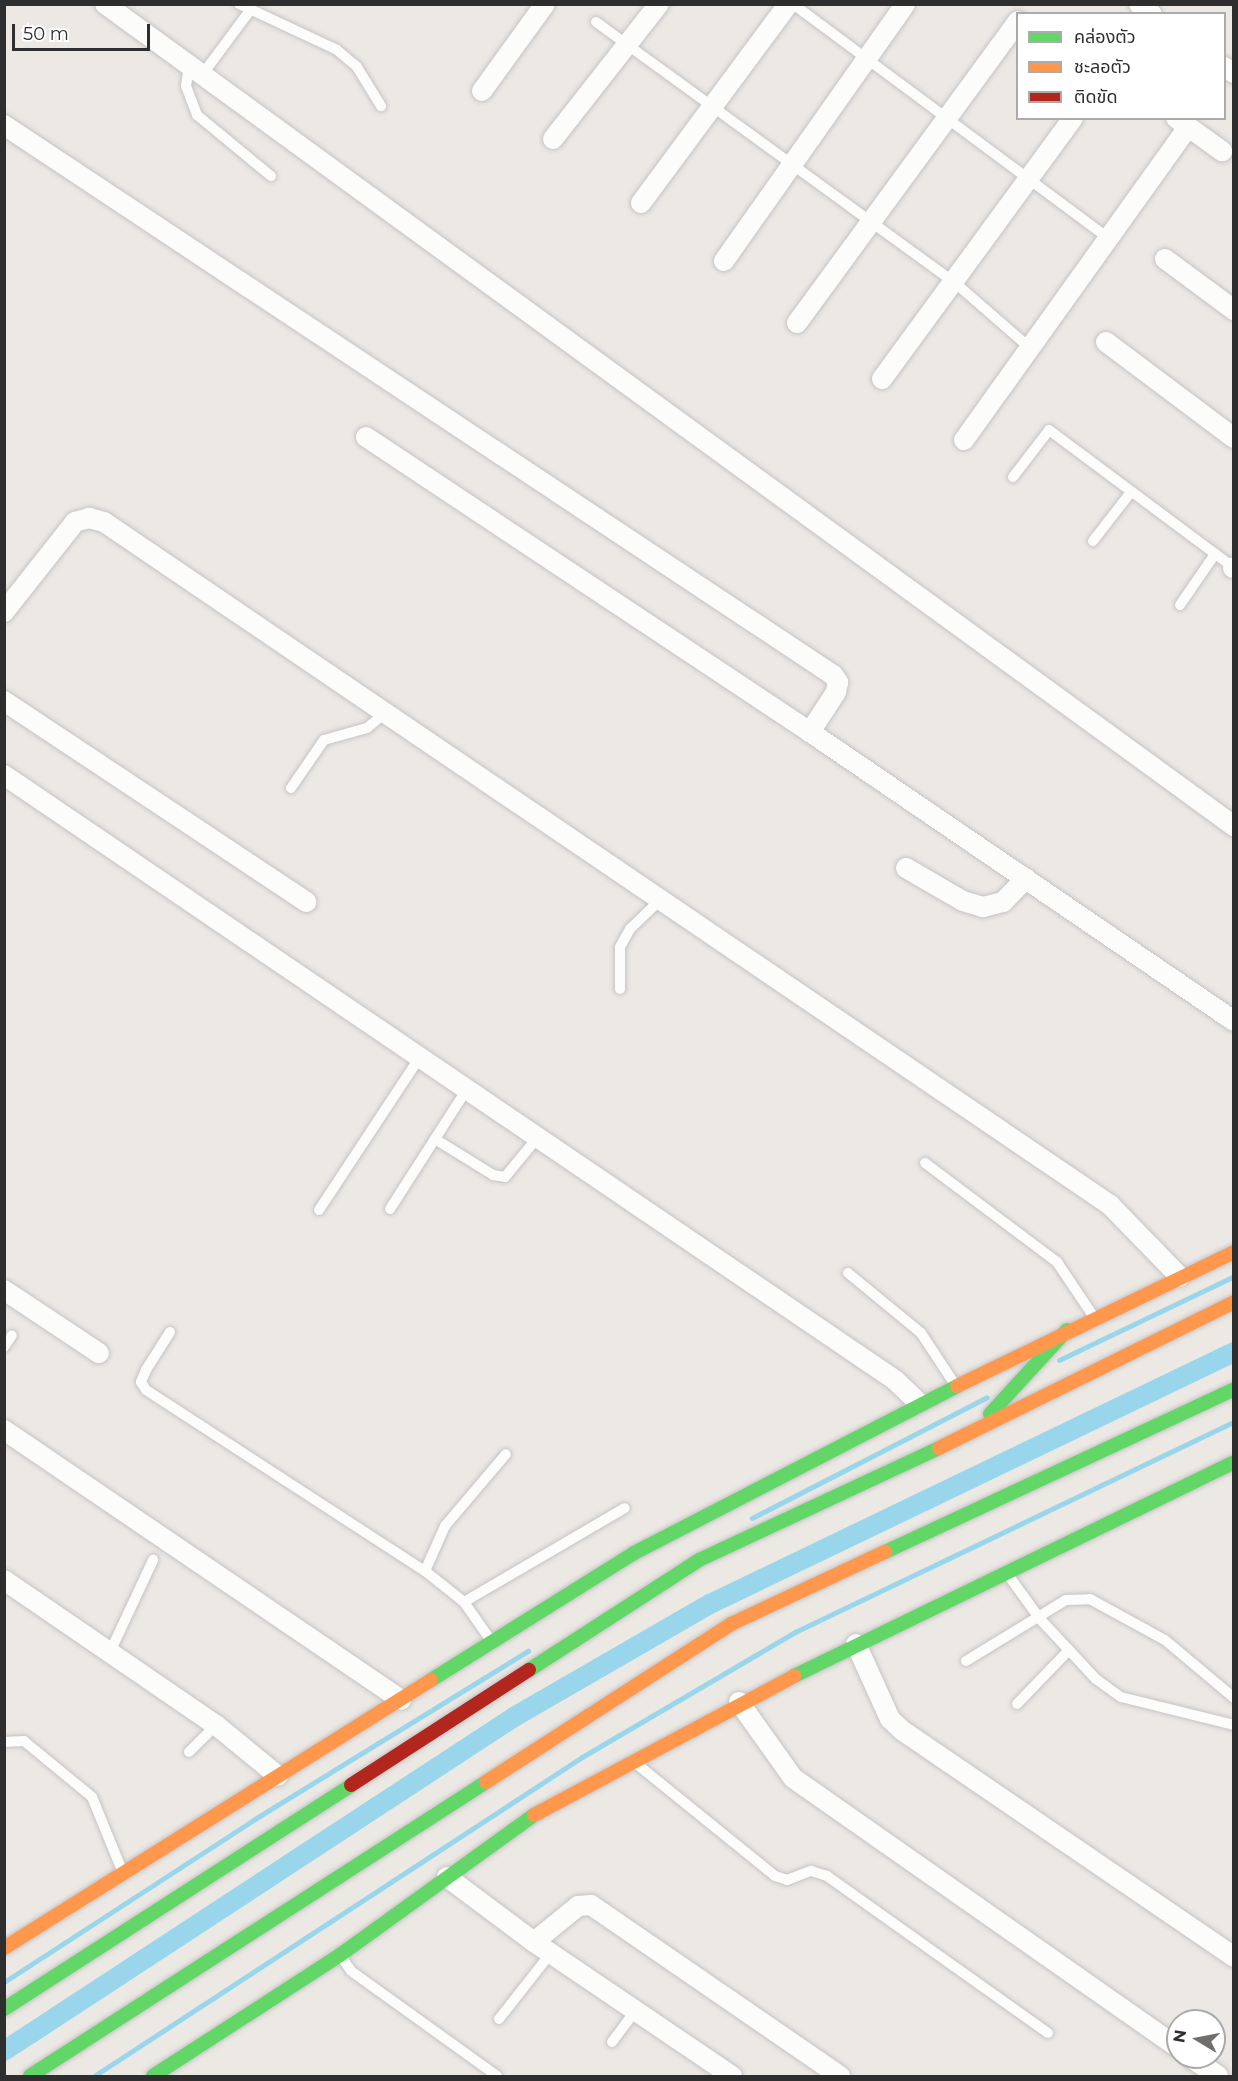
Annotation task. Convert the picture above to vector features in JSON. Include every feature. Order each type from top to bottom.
[{"type":"main road","points":[[8,1941],[124,1874],[634,1553],[1067,1330],[1233,1252]]},
{"type":"main road","points":[[4,2009],[699,1560],[1233,1302]]},
{"type":"main road","points":[[979,1426],[1067,1330]]},
{"type":"main road","points":[[30,2076],[731,1624],[1233,1389]]},
{"type":"main road","points":[[153,2076],[340,1955],[543,1809],[739,1702],[1233,1461]]},
{"type":"street","points":[[105,4],[1233,826]]},
{"type":"street","points":[[483,91],[545,4]]},
{"type":"street","points":[[553,139],[659,4]]},
{"type":"street","points":[[641,203],[788,4]]},
{"type":"street","points":[[724,261],[905,4]]},
{"type":"street","points":[[796,323],[1016,20]]},
{"type":"street","points":[[882,379],[1072,120]]},
{"type":"street","points":[[964,440],[1109,239],[1182,123],[1222,151]]},
{"type":"street","points":[[4,125],[833,675],[838,682],[836,692],[810,732]]},
{"type":"street","points":[[1165,259],[1233,310]]},
{"type":"street","points":[[1106,342],[1233,438]]},
{"type":"street","points":[[366,438],[810,732],[1233,1021]]},
{"type":"street","points":[[4,612],[75,522],[89,518],[104,522],[1110,1205],[1180,1277]]},
{"type":"street","points":[[4,701],[306,902]]},
{"type":"street","points":[[4,775],[895,1380],[918,1401]]},
{"type":"street","points":[[906,867],[963,901],[983,907],[1003,902],[1026,878]]},
{"type":"street","points":[[4,1290],[99,1353]]},
{"type":"street","points":[[4,1430],[400,1700]]},
{"type":"street","points":[[4,1580],[216,1725],[278,1776]]},
{"type":"street","points":[[856,1644],[890,1719],[903,1731],[1233,1958]]},
{"type":"street","points":[[739,1702],[793,1778],[1166,2040]]},
{"type":"street","points":[[447,1877],[543,1948],[731,2076]]},
{"type":"street","points":[[543,1948],[578,1906],[591,1905],[840,2076]]},
{"type":"lane","points":[[239,4],[336,50],[357,67],[381,106]]},
{"type":"lane","points":[[793,4],[1109,239]]},
{"type":"lane","points":[[251,9],[196,70],[186,86],[197,115],[271,176]]},
{"type":"lane","points":[[596,22],[953,282],[1030,348]]},
{"type":"lane","points":[[1013,477],[1049,430],[1233,568]]},
{"type":"lane","points":[[1093,541],[1131,492]]},
{"type":"lane","points":[[1180,605],[1215,554]]},
{"type":"lane","points":[[291,788],[324,741],[367,728],[385,713]]},
{"type":"lane","points":[[620,989],[620,947],[630,929],[660,900]]},
{"type":"lane","points":[[319,1210],[420,1057]]},
{"type":"lane","points":[[390,1209],[467,1089]]},
{"type":"lane","points":[[435,1139],[493,1174],[505,1177],[538,1137]]},
{"type":"lane","points":[[925,1163],[1057,1262],[1095,1317]]},
{"type":"lane","points":[[848,1273],[921,1333],[956,1386]]},
{"type":"lane","points":[[170,1332],[146,1370],[141,1382],[146,1389],[425,1571],[464,1602],[492,1642]]},
{"type":"lane","points":[[4,1347],[12,1335]]},
{"type":"lane","points":[[425,1571],[445,1526],[506,1454]]},
{"type":"lane","points":[[464,1602],[625,1508]]},
{"type":"lane","points":[[110,1652],[153,1560]]},
{"type":"lane","points":[[1006,1572],[1040,1619],[1096,1679],[1121,1697],[1233,1725]]},
{"type":"lane","points":[[966,1661],[1076,1597],[1109,1607],[1165,1640],[1233,1698]]},
{"type":"lane","points":[[1017,1704],[1069,1650]]},
{"type":"lane","points":[[189,1752],[216,1725]]},
{"type":"lane","points":[[4,1742],[24,1741],[92,1797],[124,1874]]},
{"type":"lane","points":[[632,1761],[775,1876],[787,1880],[811,1871],[827,1876],[1048,2033]]},
{"type":"lane","points":[[499,2019],[543,1948]]},
{"type":"lane","points":[[340,1955],[351,1971],[497,2076]]},
{"type":"lane","points":[[612,2042],[635,2011]]},
{"type":"waterway","points":[[1059,1360],[1234,1276]]},
{"type":"waterway","points":[[4,2051],[514,1717],[710,1604],[1234,1352]]},
{"type":"waterway","points":[[752,1518],[987,1397]]},
{"type":"waterway","points":[[94,2076],[582,1757],[795,1632],[1234,1422]]},
{"type":"waterway","points":[[4,1982],[253,1820],[528,1651]]},
{"type":"traffic: fast","points":[[990,1414],[1067,1330]]},
{"type":"traffic: fast","points":[[431,1680],[634,1553],[957,1386]]},
{"type":"traffic: fast","points":[[885,1552],[1234,1389]]},
{"type":"traffic: fast","points":[[529,1670],[699,1560],[939,1448]]},
{"type":"traffic: fast","points":[[794,1676],[1234,1462]]},
{"type":"traffic: fast","points":[[30,2076],[486,1782]]},
{"type":"traffic: fast","points":[[4,2009],[351,1785]]},
{"type":"traffic: fast","points":[[153,2076],[340,1955],[534,1815]]},
{"type":"traffic: slow","points":[[957,1386],[1234,1252]]},
{"type":"traffic: slow","points":[[939,1448],[1234,1302]]},
{"type":"traffic: slow","points":[[486,1782],[731,1624],[885,1552]]},
{"type":"traffic: slow","points":[[534,1815],[794,1676]]},
{"type":"traffic: slow","points":[[4,1948],[431,1680]]},
{"type":"traffic: jam","points":[[351,1785],[529,1670]]}]
